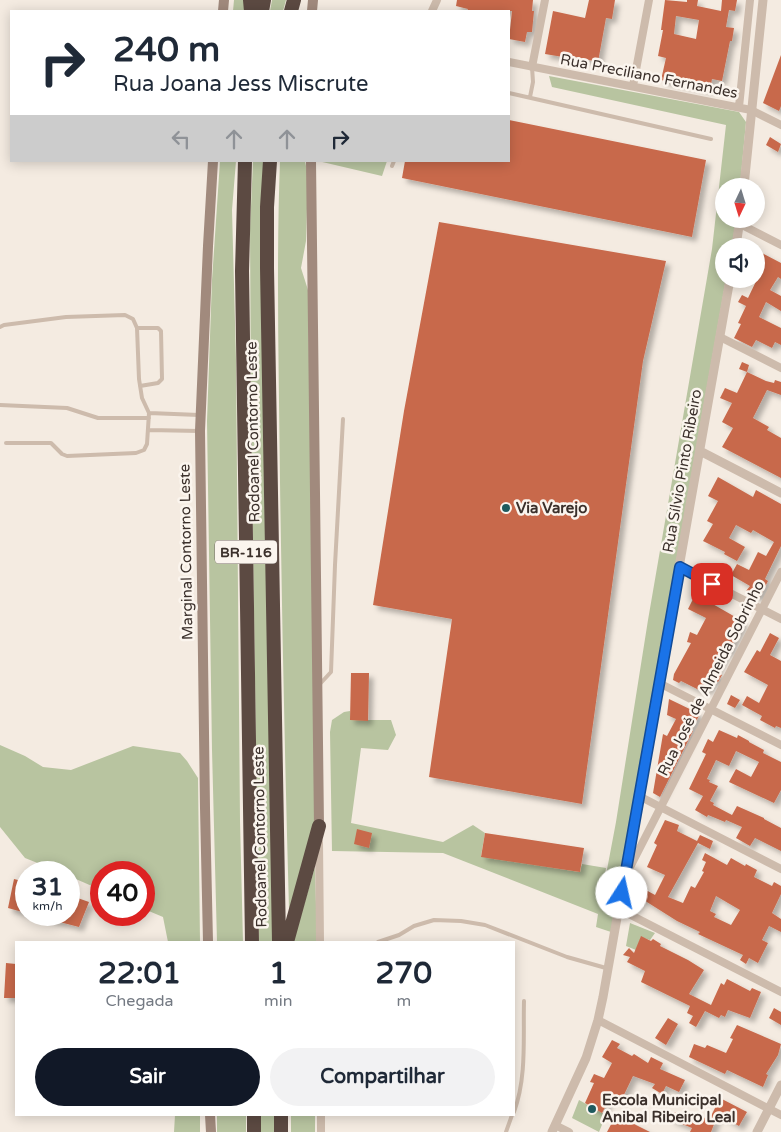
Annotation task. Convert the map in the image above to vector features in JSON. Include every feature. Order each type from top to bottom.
[{"type":"highway","name":"Rodoanel Contorno Leste","points":[[245,162],[242,271],[252,941]]},
{"type":"highway","name":"Rodoanel Contorno Leste","points":[[270,162],[267,207],[267,268],[279,941]]},
{"type":"highway","points":[[287,941],[319,826]]},
{"type":"highway","points":[[254,1116],[254,1132]]},
{"type":"highway","points":[[281,1116],[281,1132]]},
{"type":"main road","name":"Marginal Contorno Leste","points":[[208,941],[204,798],[200,415],[213,162]]},
{"type":"main road","points":[[311,162],[319,826]]},
{"type":"main road","points":[[210,1116],[211,1132]]},
{"type":"street","points":[[532,67],[545,0]]},
{"type":"street","points":[[633,86],[649,0]]},
{"type":"street","points":[[739,107],[750,0]]},
{"type":"street","points":[[745,178],[763,0]]},
{"type":"street","name":"Rua Preciliano Fernandes","points":[[510,62],[739,107],[751,110],[781,125]]},
{"type":"street","points":[[751,228],[781,246]]},
{"type":"street","name":"Rua Sílvio Pinto Ribeiro","points":[[553,1128],[586,1058],[598,1020],[609,969],[728,288]]},
{"type":"street","points":[[720,337],[781,368]]},
{"type":"street","points":[[700,451],[781,493]]},
{"type":"street","points":[[680,567],[781,619]]},
{"type":"street","name":"Rua José de Almeida Sobrinho","points":[[625,877],[781,572]]},
{"type":"street","points":[[659,683],[781,746]]},
{"type":"street","points":[[639,796],[781,869]]},
{"type":"street","points":[[319,826],[320,941]]},
{"type":"street","points":[[619,909],[781,992]]},
{"type":"street","points":[[598,1020],[781,1115]]},
{"type":"street","points":[[757,1132],[781,1085]]},
{"type":"street","points":[[321,1116],[321,1132]]},
{"type":"street","points":[[553,1128],[569,1132]]},
{"type":"lane","points":[[530,97],[533,82],[532,67]]},
{"type":"lane","points":[[510,94],[530,97],[711,140]]},
{"type":"lane","points":[[0,326],[66,317],[125,316],[133,319],[138,328],[142,398],[149,413],[147,444],[144,450],[136,453],[67,456],[62,454],[51,443],[6,443]]},
{"type":"lane","points":[[138,328],[158,328],[161,331],[162,379],[158,383],[140,386]]},
{"type":"lane","points":[[0,405],[66,408],[98,418],[149,418]]},
{"type":"lane","points":[[149,413],[200,415]]},
{"type":"lane","points":[[317,686],[331,672],[343,419]]},
{"type":"lane","points":[[149,430],[200,431]]},
{"type":"lane","points":[[381,941],[398,935],[414,926],[434,920],[462,921],[485,925],[567,957],[609,969]]},
{"type":"lane","points":[[515,1109],[518,1102],[522,1077],[524,1001]]},
{"type":"lane","points":[[506,1132],[512,1116]]},
{"type":"green space","points":[[234,0],[244,0],[244,10],[233,10]]},
{"type":"green space","points":[[272,0],[286,0],[283,10],[270,10]]},
{"type":"green space","points":[[549,76],[739,112],[746,122],[741,178],[720,178],[726,125],[552,87]]},
{"type":"green space","points":[[220,162],[236,162],[232,210],[236,360],[240,821],[243,941],[217,941],[207,421],[212,280]]},
{"type":"green space","points":[[253,162],[265,162],[273,941],[259,941],[250,229]]},
{"type":"green space","points":[[280,162],[305,162],[308,176],[306,241],[301,268],[308,290],[316,824],[294,908],[289,909],[283,642],[278,241]]},
{"type":"green space","points":[[322,162],[387,162],[382,176]]},
{"type":"green space","points":[[715,222],[715,228],[735,228],[733,238],[715,238],[715,288],[724,288],[611,932],[596,927],[598,914],[443,853],[332,851],[330,732],[332,720],[344,712],[350,711],[351,720],[391,720],[396,735],[388,750],[361,748],[351,823],[443,842],[473,825],[485,833],[481,856],[580,872],[582,864],[606,868],[602,896]]},
{"type":"green space","points":[[0,745],[25,756],[43,767],[71,770],[133,746],[180,753],[198,778],[200,941],[168,941],[163,917],[155,914],[155,861],[90,861],[90,885],[80,881],[80,861],[32,861],[25,858],[0,827]]},
{"type":"green space","points":[[315,867],[317,941],[293,941]]},
{"type":"green space","points":[[630,923],[655,933],[650,940],[641,937],[636,950],[626,946]]},
{"type":"green space","points":[[579,1100],[606,1115],[599,1132],[572,1118]]},
{"type":"green space","points":[[175,1116],[200,1116],[200,1132],[174,1132]]},
{"type":"green space","points":[[217,1116],[246,1116],[246,1132],[217,1132]]},
{"type":"green space","points":[[261,1116],[274,1116],[274,1132],[261,1132]]},
{"type":"green space","points":[[291,1116],[315,1116],[315,1132],[291,1132]]},
{"type":"building","points":[[457,0],[533,0],[532,32],[527,32],[525,42],[510,39],[512,11],[468,10],[456,6]]},
{"type":"building","points":[[589,0],[615,0],[612,19],[606,18],[598,62],[563,54],[563,57],[545,54],[553,11],[585,18]]},
{"type":"building","points":[[665,0],[687,2],[687,0],[698,0],[697,6],[721,11],[722,0],[737,0],[735,11],[729,10],[726,27],[734,28],[722,81],[712,79],[710,90],[661,80],[666,58],[658,56],[663,30],[661,30]],"holes":[[[676,16],[699,20],[696,39],[674,34]]]},
{"type":"building","points":[[781,55],[781,106],[779,111],[763,103]]},
{"type":"building","points":[[510,120],[706,160],[692,237],[402,178],[405,162],[510,162]]},
{"type":"building","points":[[770,137],[781,144],[778,152],[766,145]]},
{"type":"building","name":"Via Varejo","points":[[439,222],[666,261],[643,361],[582,804],[429,777],[452,619],[373,605],[404,411]]},
{"type":"building","points":[[765,255],[781,263],[781,279],[778,277],[770,290],[781,296],[781,311],[766,302],[759,317],[781,328],[781,345],[775,342],[772,348],[756,340],[752,347],[734,338],[741,324],[738,323],[746,306],[738,302],[742,295],[748,298],[753,288],[765,288]]},
{"type":"building","points":[[742,362],[749,365],[747,372],[739,369]]},
{"type":"building","points":[[747,372],[766,381],[774,383],[775,380],[781,382],[781,395],[767,390],[753,418],[769,427],[767,430],[781,438],[781,478],[722,447],[733,428],[722,422],[732,403],[720,398],[725,388],[737,393]]},
{"type":"building","points":[[718,477],[753,497],[756,490],[781,504],[781,546],[765,579],[768,581],[759,598],[746,591],[750,586],[731,575],[737,564],[749,570],[758,552],[766,556],[774,542],[753,530],[751,533],[736,525],[729,538],[745,547],[737,561],[724,554],[725,552],[703,541],[713,524],[707,521],[718,501],[708,496]]},
{"type":"building","points":[[699,587],[707,592],[704,599],[744,622],[733,646],[729,653],[727,651],[716,672],[722,675],[718,682],[714,680],[708,691],[700,687],[699,690],[681,681],[679,683],[673,680],[674,674],[691,643],[687,642],[690,632],[697,635],[706,618],[688,609]]},
{"type":"building","points":[[770,633],[779,638],[770,655],[781,661],[781,728],[776,726],[775,728],[760,720],[762,716],[742,705],[747,696],[759,703],[768,685],[744,672],[757,650],[760,652]]},
{"type":"building","points":[[351,673],[369,673],[368,721],[350,720]]},
{"type":"building","points":[[731,695],[740,700],[735,708],[727,704]]},
{"type":"building","points":[[669,699],[700,714],[660,797],[653,793],[663,734],[667,736],[676,719],[667,715]]},
{"type":"building","points":[[719,730],[737,738],[738,735],[764,750],[763,753],[781,762],[781,790],[774,803],[729,782],[736,769],[751,777],[759,762],[736,751],[729,766],[716,760],[707,779],[718,786],[710,801],[714,803],[713,805],[732,815],[737,806],[781,828],[781,851],[755,838],[750,846],[736,838],[742,827],[726,820],[725,822],[708,815],[707,817],[695,810],[703,796],[689,789],[706,754],[702,752],[708,739],[713,742]]},
{"type":"building","points":[[665,820],[679,825],[677,831],[697,841],[700,835],[713,841],[710,849],[698,843],[668,897],[683,903],[691,886],[695,888],[704,872],[702,871],[706,862],[702,860],[705,853],[727,865],[731,858],[745,866],[746,864],[757,870],[754,877],[772,886],[774,882],[781,886],[781,894],[772,913],[781,919],[781,932],[769,926],[762,940],[768,943],[758,963],[749,958],[746,964],[740,960],[743,955],[698,934],[700,932],[677,921],[639,897],[644,889],[655,895],[665,875],[647,867],[657,845],[654,843]],"holes":[[[716,896],[740,910],[731,925],[714,917],[716,914],[710,911]]]},
{"type":"building","points":[[357,829],[372,833],[369,848],[354,844]]},
{"type":"building","points":[[485,833],[584,848],[580,872],[481,857]]},
{"type":"building","points":[[14,879],[15,910],[8,908]]},
{"type":"building","points":[[80,899],[89,902],[80,924]]},
{"type":"building","points":[[641,936],[651,941],[653,939],[661,944],[660,946],[704,970],[689,994],[711,1005],[721,983],[724,985],[727,979],[750,991],[752,988],[761,992],[750,1018],[728,1010],[725,1017],[721,1015],[719,1018],[705,1011],[696,1027],[689,1023],[693,1016],[687,1013],[690,1006],[641,982],[645,971],[627,962],[630,957],[623,955],[629,948],[634,953]]},
{"type":"building","points":[[6,963],[15,964],[15,998],[4,998]]},
{"type":"building","points":[[774,1008],[781,1012],[781,1025],[769,1018]]},
{"type":"building","points":[[668,1018],[678,1024],[666,1045],[655,1038]]},
{"type":"building","points":[[737,1025],[781,1044],[778,1055],[766,1074],[768,1075],[763,1087],[727,1070],[725,1074],[689,1057],[694,1044],[705,1048],[707,1045],[726,1053],[733,1039],[730,1038]]},
{"type":"building","points":[[612,1040],[620,1044],[617,1048],[632,1056],[634,1054],[648,1063],[651,1057],[663,1063],[660,1069],[685,1080],[679,1092],[666,1086],[662,1094],[652,1088],[655,1084],[633,1076],[621,1101],[611,1096],[602,1113],[585,1103],[594,1083],[590,1082],[594,1074],[604,1078],[612,1063],[602,1057]]},
{"type":"building","points":[[720,1098],[747,1112],[739,1126],[718,1114],[711,1132],[690,1132],[692,1128],[670,1119],[674,1112],[687,1118],[690,1113],[709,1120]]},
{"type":"building","points":[[616,1115],[650,1132],[607,1132]]},
{"type":"place","name":"Via Varejo","points":[[506,508]]},
{"type":"place","name":"Escola Municipal Anibal Ribeiro Leal","points":[[592,1109]]},
{"type":"route","points":[[622,893],[680,567],[712,584]]}]
